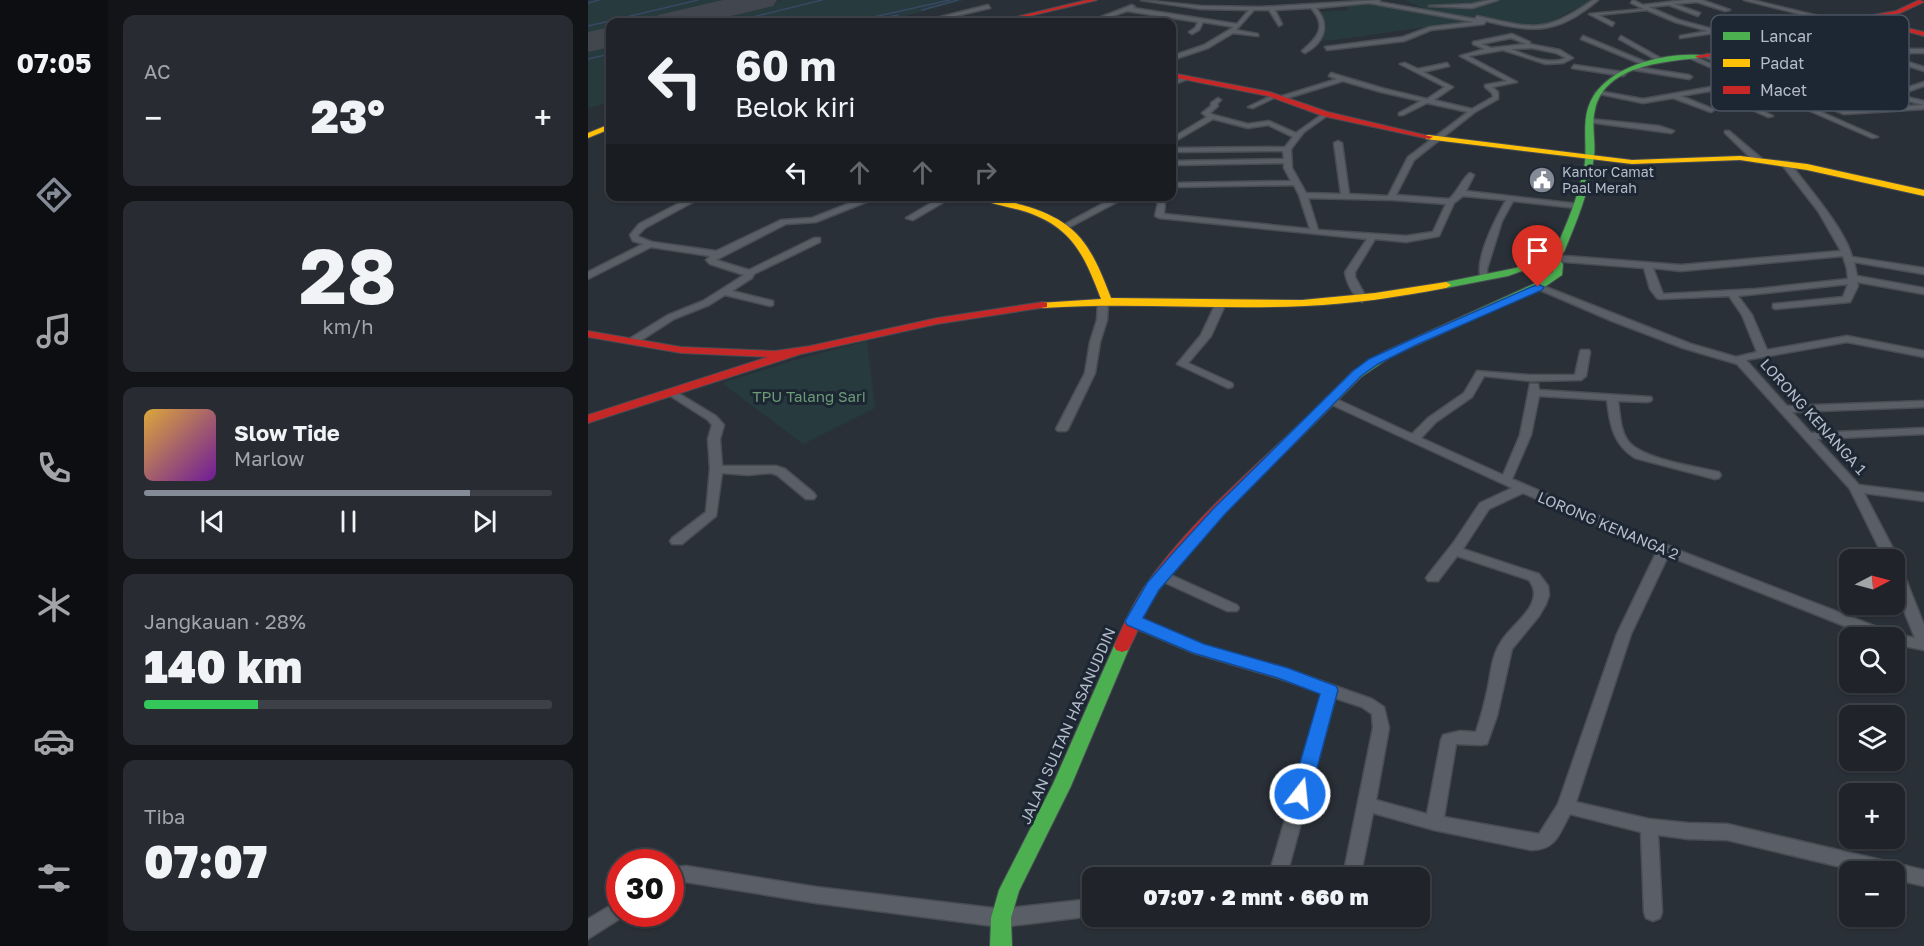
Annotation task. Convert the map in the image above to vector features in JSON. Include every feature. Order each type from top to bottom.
[{"type":"main road","points":[[1022,18],[1094,0]]},
{"type":"main road","points":[[1875,15],[1907,9],[1921,0]]},
{"type":"main road","points":[[1909,31],[1924,34]]},
{"type":"main road","points":[[588,419],[798,352],[866,335],[976,314],[1105,302],[1299,303],[1362,299],[1484,277],[1553,258],[1563,245],[1590,158],[1591,107],[1598,93],[1608,82],[1635,69],[1662,61],[1711,55]]},
{"type":"main road","points":[[1176,78],[1278,97],[1326,114],[1438,139],[1640,162],[1740,158],[1786,164],[1924,193]]},
{"type":"main road","points":[[588,136],[606,128]]},
{"type":"main road","points":[[998,201],[1067,225],[1090,257],[1105,302]]},
{"type":"main road","name":"JALAN SULTAN HASANUDDIN","points":[[1001,946],[1001,918],[1009,890],[1062,786],[1133,621],[1162,576],[1220,511],[1357,374],[1374,362],[1538,287],[1558,273],[1558,264],[1553,258]]},
{"type":"main road","points":[[588,334],[712,352],[798,352]]},
{"type":"street","points":[[1102,18],[1145,0],[1193,7],[1252,9],[1303,6],[1311,3],[1390,0]]},
{"type":"street","points":[[1220,9],[1232,0]]},
{"type":"street","points":[[1400,0],[1433,11],[1528,28],[1543,28],[1556,24],[1596,0]]},
{"type":"street","points":[[1415,5],[1461,6],[1497,0]]},
{"type":"street","points":[[1612,24],[1592,14],[1698,0],[1726,10]]},
{"type":"street","points":[[1746,0],[1830,15]]},
{"type":"street","points":[[1327,48],[1404,39],[1430,29],[1484,22],[1370,2]]},
{"type":"street","points":[[1305,51],[1312,46],[1323,24],[1323,18],[1311,3]]},
{"type":"street","points":[[1633,3],[1677,21],[1711,31]]},
{"type":"street","points":[[1667,4],[1698,14]]},
{"type":"street","points":[[948,18],[988,7]]},
{"type":"street","points":[[1170,18],[1193,7]]},
{"type":"street","points":[[1271,8],[1279,24]]},
{"type":"street","points":[[1126,9],[1237,26]]},
{"type":"street","points":[[1176,56],[1205,47],[1231,31],[1252,9]]},
{"type":"street","points":[[1192,32],[1202,21]]},
{"type":"street","points":[[1231,31],[1256,35]]},
{"type":"street","points":[[1682,37],[1711,33]]},
{"type":"street","points":[[1491,50],[1474,43],[1512,36],[1527,41],[1529,43],[1527,44]]},
{"type":"street","points":[[1583,38],[1623,56],[1635,69]]},
{"type":"street","points":[[1621,38],[1662,61]]},
{"type":"street","points":[[1392,196],[1411,159],[1473,111],[1494,100],[1484,90],[1484,87],[1514,82],[1463,56],[1491,50],[1527,44],[1570,58],[1562,63],[1553,64],[1504,48]]},
{"type":"street","points":[[1312,46],[1346,52]]},
{"type":"street","points":[[1612,60],[1623,56]]},
{"type":"street","points":[[1707,56],[1711,58]]},
{"type":"street","points":[[1691,57],[1711,66]]},
{"type":"street","points":[[1588,69],[1594,62]]},
{"type":"street","points":[[1401,114],[1450,87],[1403,64]]},
{"type":"street","points":[[1909,64],[1924,69]]},
{"type":"street","points":[[1417,71],[1447,65]]},
{"type":"street","points":[[1574,67],[1635,69],[1689,77]]},
{"type":"street","points":[[1331,75],[1473,111]]},
{"type":"street","points":[[1251,107],[1344,79]]},
{"type":"street","points":[[1909,89],[1924,84]]},
{"type":"street","points":[[1598,93],[1643,101],[1711,88]]},
{"type":"street","points":[[1671,94],[1711,110]]},
{"type":"street","points":[[1218,100],[1213,104],[1215,106],[1205,113],[1246,126],[1269,123],[1296,136]]},
{"type":"street","points":[[1759,111],[1770,116]]},
{"type":"street","points":[[1815,111],[1875,137]]},
{"type":"street","points":[[1315,232],[1303,195],[1287,161],[1287,149],[1296,136],[1326,114]]},
{"type":"street","points":[[1176,139],[1212,117]]},
{"type":"street","points":[[1590,121],[1671,131]]},
{"type":"street","points":[[1727,132],[1758,160]]},
{"type":"street","points":[[1338,143],[1345,197]]},
{"type":"street","points":[[1176,150],[1287,149]]},
{"type":"street","points":[[1176,163],[1287,161]]},
{"type":"street","points":[[1776,306],[1846,300],[1849,297],[1853,280],[1848,256],[1835,231],[1786,164]]},
{"type":"street","points":[[1159,201],[1161,202],[1159,216],[1406,239],[1436,234],[1451,202],[1461,193],[1470,174]]},
{"type":"street","points":[[1176,185],[1296,183]]},
{"type":"street","points":[[1461,193],[1576,206]]},
{"type":"street","points":[[1303,195],[1386,199],[1392,196],[1451,202]]},
{"type":"street","points":[[1484,277],[1483,269],[1498,221],[1511,198]]},
{"type":"street","points":[[691,201],[636,231],[636,239],[650,244],[717,254]]},
{"type":"street","points":[[749,273],[710,260],[717,254],[759,236],[784,222],[813,220],[864,201]]},
{"type":"street","points":[[910,218],[941,201]]},
{"type":"street","points":[[1067,225],[1114,201]]},
{"type":"street","points":[[1362,299],[1350,277],[1350,272],[1372,236]]},
{"type":"street","points":[[633,341],[671,316],[725,292],[746,280],[749,273],[816,240]]},
{"type":"street","points":[[588,276],[650,244]]},
{"type":"street","points":[[1553,258],[1681,268],[1848,256],[1924,271]]},
{"type":"street","points":[[1648,267],[1655,289],[1660,296],[1731,293],[1853,280],[1924,291]]},
{"type":"street","name":"LORONG KENANGA 1","points":[[1538,287],[1687,346],[1741,362],[1811,436],[1856,488],[1886,549]]},
{"type":"street","points":[[725,292],[770,303]]},
{"type":"street","points":[[1731,293],[1747,315],[1763,353]]},
{"type":"street","points":[[1062,429],[1090,373],[1105,302]]},
{"type":"street","points":[[1221,303],[1206,336],[1182,364],[1228,385]]},
{"type":"street","points":[[1741,362],[1741,358],[1763,353],[1847,339],[1924,354]]},
{"type":"street","points":[[1414,438],[1432,420],[1468,395],[1479,374],[1530,378],[1578,378],[1581,376],[1585,352]]},
{"type":"street","points":[[1505,481],[1518,459],[1524,442],[1534,393],[1535,382],[1530,378]]},
{"type":"street","points":[[673,393],[712,418],[718,426],[714,439],[716,469],[712,513],[677,541]]},
{"type":"street","points":[[1534,393],[1647,399]]},
{"type":"street","points":[[1612,397],[1619,436],[1623,446],[1630,452],[1715,476]]},
{"type":"street","name":"LORONG KENANGA 2","points":[[1330,400],[1521,489],[1664,550],[1863,627]]},
{"type":"street","points":[[1785,410],[1924,404]]},
{"type":"street","points":[[1811,436],[1924,430]]},
{"type":"street","points":[[716,469],[748,471],[772,469],[781,472],[810,496]]},
{"type":"street","points":[[1856,488],[1924,497]]},
{"type":"street","points":[[1433,578],[1455,551],[1484,506],[1521,489]]},
{"type":"street","points":[[1365,804],[1434,823],[1540,842],[1547,839],[1566,806],[1624,633],[1664,550]]},
{"type":"street","points":[[1434,823],[1449,740],[1460,737],[1481,739],[1492,705],[1504,649],[1534,613],[1543,594],[1540,582],[1534,577],[1455,551]]},
{"type":"street","points":[[1162,576],[1232,608]]},
{"type":"street","points":[[1905,595],[1924,644]]},
{"type":"street","points":[[1133,621],[1199,649],[1282,673],[1367,703],[1379,711],[1381,729],[1354,867]]},
{"type":"street","name":"LORONG KENANGA 2","points":[[1905,640],[1924,644]]},
{"type":"street","points":[[1280,867],[1330,690]]},
{"type":"street","points":[[1566,806],[1612,819],[1649,826],[1688,831],[1727,832],[1924,878]]},
{"type":"street","points":[[1649,826],[1653,912]]},
{"type":"street","points":[[684,874],[816,895],[1001,918],[1082,909]]},
{"type":"street","points":[[588,930],[606,918]]},
{"type":"green space","points":[[588,0],[735,0],[657,18],[606,18],[606,31],[588,35]]},
{"type":"green space","points":[[782,0],[965,0],[899,18],[708,18]]},
{"type":"green space","points":[[1405,0],[1593,0],[1546,24],[1524,25],[1427,10]]},
{"type":"green space","points":[[1374,3],[1474,21],[1321,41],[1327,25],[1321,12],[1349,10],[1345,6]]},
{"type":"green space","points":[[606,43],[606,103],[588,108],[588,48]]},
{"type":"green space","name":"TPU Talang Sari","points":[[867,341],[875,408],[803,444],[722,383],[795,360]]},
{"type":"waterway","points":[[588,3],[599,0]]},
{"type":"waterway","points":[[622,18],[698,0]]},
{"type":"waterway","points":[[749,18],[822,0]]},
{"type":"waterway","points":[[869,18],[950,0]]},
{"type":"waterway","points":[[922,10],[958,0]]},
{"type":"waterway","points":[[883,18],[898,15]]},
{"type":"waterway","points":[[588,26],[606,22]]},
{"type":"waterway","points":[[588,59],[606,55]]},
{"type":"runway","points":[[686,18],[762,0]]},
{"type":"runway","points":[[588,42],[606,38]]},
{"type":"traffic: fast","points":[[1446,285],[1519,270],[1559,252],[1574,217],[1585,181],[1591,150],[1591,110],[1597,95],[1606,83],[1634,68],[1698,56]]},
{"type":"traffic: fast","points":[[1312,419],[1357,374],[1388,354],[1542,284],[1558,273],[1558,264],[1553,258]]},
{"type":"traffic: fast","points":[[1001,946],[1001,918],[1009,890],[1062,786],[1122,646]]},
{"type":"traffic: slow","points":[[588,136],[606,128]]},
{"type":"traffic: slow","points":[[1429,137],[1632,162],[1740,158],[1807,167],[1924,193]]},
{"type":"traffic: slow","points":[[998,201],[1030,210],[1063,225],[1075,236],[1086,252],[1107,301]]},
{"type":"traffic: slow","points":[[1043,305],[1140,301],[1302,303],[1375,297],[1446,285]]},
{"type":"traffic: jam","points":[[1015,18],[1094,0]]},
{"type":"traffic: jam","points":[[1881,15],[1898,12],[1923,0]]},
{"type":"traffic: jam","points":[[1909,30],[1924,34]]},
{"type":"traffic: jam","points":[[1698,56],[1711,54]]},
{"type":"traffic: jam","points":[[1176,76],[1270,94],[1326,114],[1429,137]]},
{"type":"traffic: jam","points":[[588,334],[681,350],[775,354],[810,349],[937,321],[1043,305]]},
{"type":"traffic: jam","points":[[588,419],[796,352]]},
{"type":"traffic: jam","points":[[1122,646],[1144,599],[1190,541],[1312,419]]},
{"type":"place","name":"Kantor Camat Paal Merah","points":[[1542,180]]},
{"type":"route","points":[[1300,794],[1330,690],[1282,673],[1199,649],[1133,621],[1153,586],[1177,557],[1357,374],[1374,362],[1412,343],[1538,287]]}]
